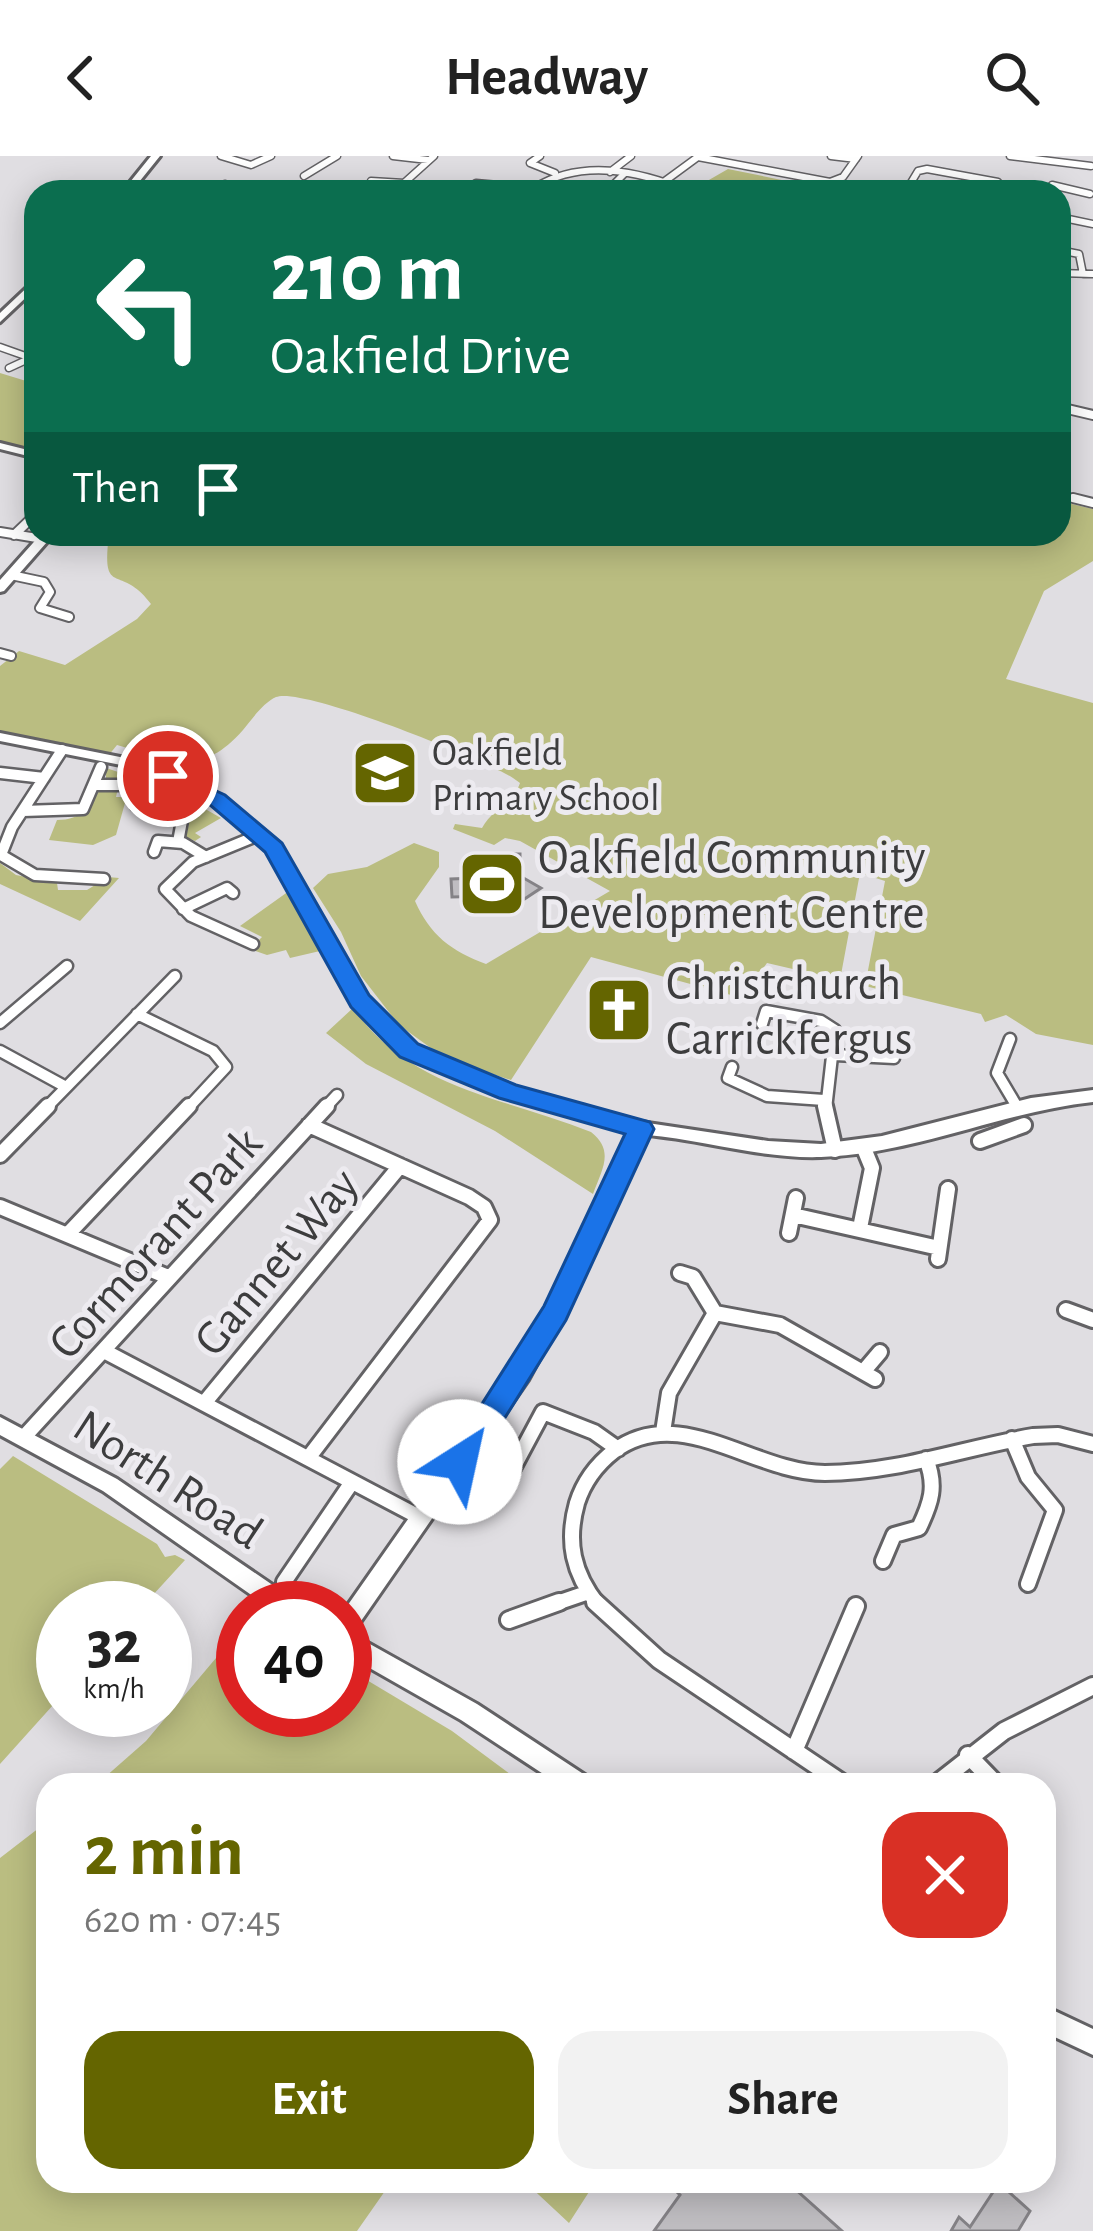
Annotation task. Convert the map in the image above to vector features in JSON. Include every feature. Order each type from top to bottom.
[{"type":"street","points":[[136,180],[156,156]]},
{"type":"street","points":[[221,156],[252,165],[271,156]]},
{"type":"street","points":[[304,176],[338,156]]},
{"type":"street","points":[[393,156],[431,158]]},
{"type":"street","points":[[540,156],[530,163],[555,173],[610,172],[659,180]]},
{"type":"street","points":[[610,172],[631,156]]},
{"type":"street","points":[[666,180],[699,156],[824,180]]},
{"type":"street","points":[[831,156],[857,158]]},
{"type":"street","points":[[1010,156],[1092,168],[1087,156]]},
{"type":"street","points":[[751,166],[764,157]]},
{"type":"street","points":[[407,180],[431,158]]},
{"type":"street","points":[[836,180],[857,158]]},
{"type":"street","points":[[914,180],[924,169],[999,180]]},
{"type":"street","points":[[477,180],[478,172]]},
{"type":"street","points":[[546,180],[555,173]]},
{"type":"street","points":[[618,180],[624,174]]},
{"type":"street","points":[[1076,204],[1091,192]]},
{"type":"street","points":[[1071,252],[1079,254],[1088,274]]},
{"type":"street","points":[[0,319],[24,294]]},
{"type":"street","points":[[8,368],[24,361]]},
{"type":"street","points":[[1073,498],[1093,503]]},
{"type":"street","points":[[14,535],[24,525]]},
{"type":"street","points":[[0,532],[24,536]]},
{"type":"street","points":[[0,587],[37,546]]},
{"type":"street","points":[[11,575],[44,582],[50,590],[40,608],[69,617]]},
{"type":"street","points":[[0,737],[130,763],[217,799],[261,834],[290,873],[360,1001],[409,1051],[492,1086],[641,1129],[763,1150],[863,1146],[1016,1105],[1093,1096]]},
{"type":"street","points":[[62,750],[1,850],[8,864],[38,875],[104,879]]},
{"type":"street","points":[[23,811],[80,810],[100,767]]},
{"type":"street","points":[[0,773],[44,778]]},
{"type":"street","points":[[95,785],[119,785]]},
{"type":"street","points":[[136,806],[161,800],[185,811],[178,842]]},
{"type":"street","points":[[253,944],[183,909],[166,895],[166,884],[206,857],[261,834]]},
{"type":"street","points":[[154,852],[158,841],[178,842],[206,857]]},
{"type":"street","points":[[183,909],[227,888]]},
{"type":"street","points":[[0,1023],[68,966]]},
{"type":"street","points":[[0,1156],[175,976]]},
{"type":"street","points":[[762,1024],[766,1012],[828,1024],[836,1033],[836,1054],[824,1100],[835,1150]]},
{"type":"street","points":[[68,1234],[226,1066],[213,1051],[137,1014]]},
{"type":"street","points":[[1010,1039],[997,1073],[1016,1105]]},
{"type":"street","points":[[0,1051],[66,1088]]},
{"type":"street","points":[[836,1054],[894,1058]]},
{"type":"street","points":[[728,1078],[766,1096],[824,1100]]},
{"type":"street","name":"Cormorant Park","points":[[25,1437],[338,1095]]},
{"type":"street","points":[[978,1117],[994,1136]]},
{"type":"street","points":[[309,1125],[480,1204],[490,1223],[309,1457]]},
{"type":"street","points":[[980,1141],[1024,1125]]},
{"type":"street","points":[[372,1588],[521,1374],[556,1312],[641,1129]]},
{"type":"street","points":[[860,1228],[872,1168],[863,1146]]},
{"type":"street","name":"Gannet Way","points":[[205,1402],[400,1166]]},
{"type":"street","points":[[794,1215],[860,1228],[938,1254],[948,1189]]},
{"type":"street","points":[[789,1233],[796,1198]]},
{"type":"street","points":[[0,1207],[168,1277]]},
{"type":"street","points":[[680,1273],[693,1277],[715,1313]]},
{"type":"street","points":[[1066,1310],[1090,1319],[1093,1300]]},
{"type":"street","points":[[715,1313],[756,1318],[816,1339],[869,1376],[880,1352]]},
{"type":"street","points":[[663,1432],[671,1390],[715,1313]]},
{"type":"street","points":[[104,1351],[421,1518]]},
{"type":"street","points":[[512,1470],[543,1412],[594,1432],[618,1449]]},
{"type":"street","name":"North Road","points":[[0,1425],[126,1495],[249,1581]]},
{"type":"street","points":[[827,1773],[638,1646],[586,1593],[572,1554],[574,1511],[586,1480],[618,1449],[663,1432],[693,1436],[751,1461],[789,1471],[857,1472],[1012,1439],[1058,1435],[1093,1444]]},
{"type":"street","points":[[1012,1439],[1027,1475],[1051,1498],[1055,1510],[1028,1584]]},
{"type":"street","points":[[883,1561],[895,1534],[919,1528],[935,1496],[937,1483],[926,1459]]},
{"type":"street","points":[[285,1581],[352,1482]]},
{"type":"street","points":[[509,1620],[586,1593]]},
{"type":"street","points":[[794,1751],[856,1606]]},
{"type":"street","points":[[372,1657],[469,1712],[562,1773]]},
{"type":"street","points":[[948,1773],[1030,1715],[1093,1686]]},
{"type":"street","points":[[968,1755],[985,1773]]},
{"type":"street","points":[[1056,2025],[1093,2042]]},
{"type":"green space","points":[[728,169],[782,180],[709,180]]},
{"type":"green space","points":[[0,373],[24,380],[24,452],[0,447]]},
{"type":"green space","points":[[1071,504],[1093,509],[1093,561],[1044,591],[1006,679],[1093,703],[1093,1045],[1036,1034],[1006,1015],[985,1022],[981,1014],[865,986],[885,881],[860,873],[840,980],[767,963],[742,998],[591,957],[511,1080],[446,1059],[399,1025],[361,976],[313,888],[328,874],[367,867],[414,843],[439,852],[439,867],[415,901],[443,940],[486,964],[610,891],[520,841],[505,838],[494,845],[453,829],[455,824],[482,828],[517,790],[520,783],[513,778],[393,726],[320,702],[276,697],[228,745],[199,760],[170,760],[117,745],[108,756],[0,732],[0,666],[19,651],[65,665],[137,619],[151,604],[111,574],[108,546],[1071,546]]},
{"type":"green space","points":[[106,768],[170,789],[221,818],[195,833],[201,837],[195,841],[186,837],[192,810],[168,801],[166,793],[157,793],[152,800],[125,803],[116,835],[93,845],[49,840],[57,820],[78,815],[100,790],[118,788],[116,797],[127,797],[130,783],[106,781]]},
{"type":"green space","points":[[0,863],[16,875],[57,883],[58,890],[87,890],[108,877],[119,878],[80,921],[0,884]]},
{"type":"green space","points":[[289,891],[320,951],[290,958],[286,950],[267,955],[250,949],[262,937],[240,926]]},
{"type":"green space","points":[[353,1008],[402,1057],[431,1074],[591,1132],[605,1153],[593,1194],[495,1131],[366,1064],[326,1033]]},
{"type":"green space","points":[[13,1456],[157,1544],[165,1557],[185,1560],[166,1581],[36,1581],[36,1724],[0,1764],[0,1469]]},
{"type":"green space","points":[[216,1658],[216,1737],[372,1737],[372,1683],[452,1731],[509,1773],[110,1773],[149,1737],[192,1737],[192,1686]]},
{"type":"green space","points":[[36,1830],[36,2193],[384,2193],[357,2231],[0,2231],[0,1858]]},
{"type":"green space","points":[[537,2193],[588,2193],[569,2223]]},
{"type":"building","name":"Oakfield Community Development Centre","points":[[492,854],[520,854],[520,876],[541,888],[511,908],[491,896],[452,897],[451,879],[477,878],[492,867]]},
{"type":"building","points":[[799,2193],[842,2231],[654,2231],[680,2195]]},
{"type":"building","points":[[992,2193],[1010,2193],[1030,2211],[1018,2231],[951,2231],[959,2217],[970,2227]]},
{"type":"place","name":"Oakfield Primary School","points":[[385,773]]},
{"type":"place","name":"Oakfield Community Development Centre","points":[[492,884]]},
{"type":"place","name":"Christchurch Carrickfergus","points":[[619,1010]]},
{"type":"route","points":[[168,776],[217,799],[274,848],[360,1001],[409,1051],[508,1092],[641,1129],[556,1312],[521,1374],[460,1462]]}]
